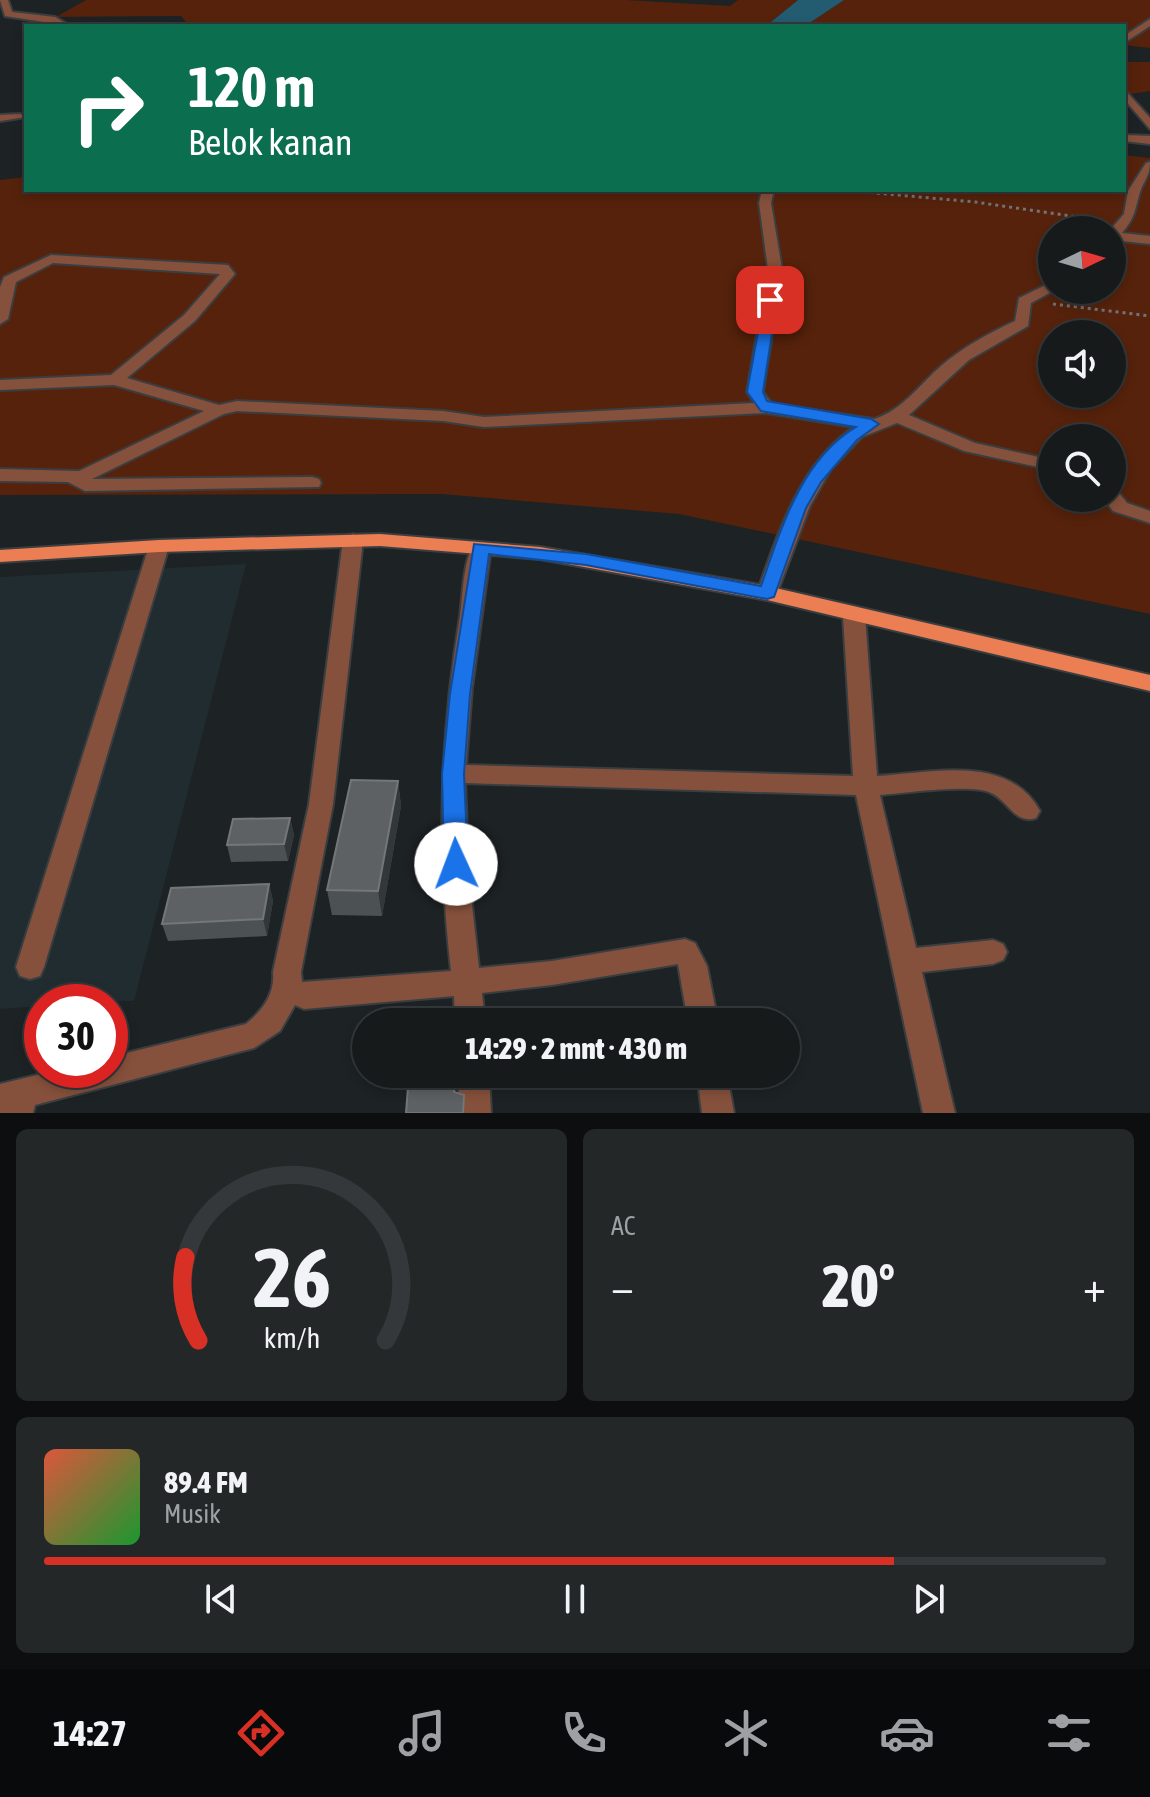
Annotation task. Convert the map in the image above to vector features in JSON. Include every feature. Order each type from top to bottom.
[{"type":"main road","points":[[0,556],[159,546],[353,540],[481,548],[586,559],[767,593],[854,616],[1150,683]]},
{"type":"street","points":[[4,0],[8,14],[55,20],[62,24]]},
{"type":"street","points":[[1126,39],[1150,22]]},
{"type":"street","points":[[1126,95],[1150,126]]},
{"type":"street","points":[[0,118],[20,117]]},
{"type":"street","points":[[1126,138],[1150,140]]},
{"type":"street","points":[[1126,220],[1134,191],[1150,166]]},
{"type":"street","points":[[766,408],[755,392],[775,269],[765,203],[768,192]]},
{"type":"street","points":[[1126,237],[1150,240]]},
{"type":"street","points":[[0,319],[9,280],[46,260],[94,258],[223,268],[228,274],[191,318],[115,380]]},
{"type":"street","points":[[767,593],[798,508],[814,480],[851,436],[871,424],[898,417],[944,371],[986,340],[1023,323],[1024,301],[1038,294]]},
{"type":"street","points":[[0,385],[115,380],[219,410]]},
{"type":"street","points":[[0,475],[79,477],[219,410],[256,405],[484,422],[766,408],[871,424]]},
{"type":"street","points":[[898,417],[970,447],[1038,462]]},
{"type":"street","points":[[79,477],[76,483],[85,485],[312,483]]},
{"type":"street","points":[[1126,509],[1150,517]]},
{"type":"street","points":[[13,1102],[254,1035],[270,1022],[289,989],[287,972],[321,804],[353,540]]},
{"type":"street","points":[[30,967],[159,546]]},
{"type":"street","points":[[469,1008],[456,864],[453,774],[460,694],[481,548]]},
{"type":"street","points":[[854,616],[866,786],[939,1113]]},
{"type":"street","points":[[453,774],[866,786],[994,781],[1009,790],[1027,811]]},
{"type":"street","points":[[289,989],[304,996],[467,982],[552,973],[685,951],[693,966],[700,1008]]},
{"type":"street","points":[[907,961],[993,952]]},
{"type":"street","points":[[474,1088],[475,1113]]},
{"type":"street","points":[[714,1088],[718,1113]]},
{"type":"path","points":[[864,192],[975,202],[1070,216]]},
{"type":"path","points":[[1024,301],[1150,316]]},
{"type":"shaded area","points":[[86,0],[626,0],[730,6],[738,0],[798,0],[768,24],[187,24],[181,16],[56,17]]},
{"type":"shaded area","points":[[844,0],[1150,0],[1150,48],[1126,45],[1126,24],[808,24]]},
{"type":"shaded area","points":[[1126,62],[1150,62],[1150,91],[1126,95]]},
{"type":"shaded area","points":[[1126,155],[1150,158],[1150,614],[679,514],[441,494],[0,495],[0,180],[24,177],[24,192],[1126,192]]},
{"type":"shaded area","points":[[246,564],[134,1001],[128,1001],[128,984],[24,984],[24,1007],[0,1009],[0,577]]},
{"type":"water","points":[[798,0],[844,0],[808,24],[768,24]]},
{"type":"building","points":[[351,780],[398,781],[378,891],[327,890]]},
{"type":"building","points":[[290,818],[284,844],[227,845],[233,819]]},
{"type":"building","points":[[269,884],[263,919],[162,924],[171,888]]},
{"type":"building","points":[[408,1088],[454,1088],[454,1092],[464,1095],[463,1113],[406,1113]]},
{"type":"route","points":[[456,864],[453,774],[460,694],[481,548],[586,559],[767,593],[798,508],[814,480],[851,436],[871,424],[766,408],[761,404],[755,392],[770,300]]}]
